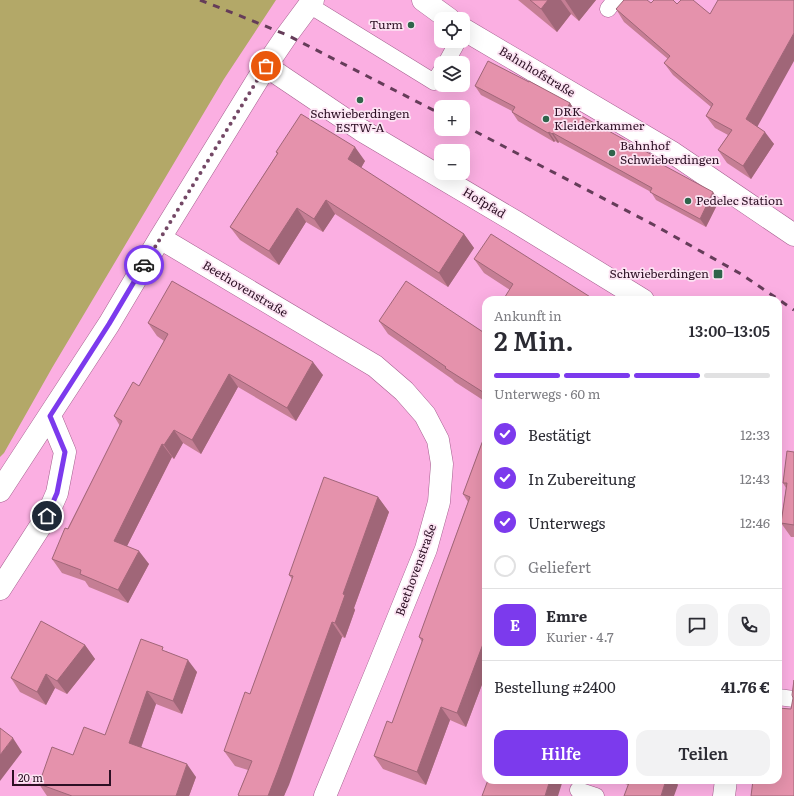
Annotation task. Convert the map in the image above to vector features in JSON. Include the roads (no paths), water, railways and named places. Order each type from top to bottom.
[{"type":"street","name":"Bahnhofstraße","points":[[423,0],[438,12]]},
{"type":"street","points":[[0,492],[109,324],[266,66],[311,2]]},
{"type":"street","name":"Bahnhofstraße","points":[[470,35],[497,48],[673,153],[794,235]]},
{"type":"street","name":"Hofpfad","points":[[266,66],[361,130],[636,296]]},
{"type":"street","name":"Beethovenstraße","points":[[160,238],[375,366],[404,391],[425,415],[438,440],[442,464],[439,502],[426,549],[325,796]]},
{"type":"street","points":[[0,589],[47,516],[57,493],[65,452],[50,416]]},
{"type":"street","points":[[724,796],[726,784]]},
{"type":"lane","points":[[311,2],[434,82]]},
{"type":"lane","points":[[782,698],[794,699]]},
{"type":"lane","points":[[782,710],[794,712]]},
{"type":"lane","points":[[578,790],[596,796]]},
{"type":"railway","points":[[200,0],[287,35],[434,110]]},
{"type":"railway","points":[[470,129],[654,225],[741,274],[773,296]]},
{"type":"railway","points":[[782,302],[794,310]]},
{"type":"place","name":"Turm","points":[[411,25]]},
{"type":"place","name":"Schwieberdingen ESTW-A","points":[[360,100]]},
{"type":"place","name":"DRK Kleiderkammer","points":[[546,119]]},
{"type":"place","name":"Bahnhof Schwieberdingen","points":[[612,153]]},
{"type":"place","name":"Pedelec Station","points":[[688,201]]},
{"type":"place","name":"Schwieberdingen","points":[[718,274]]}]
